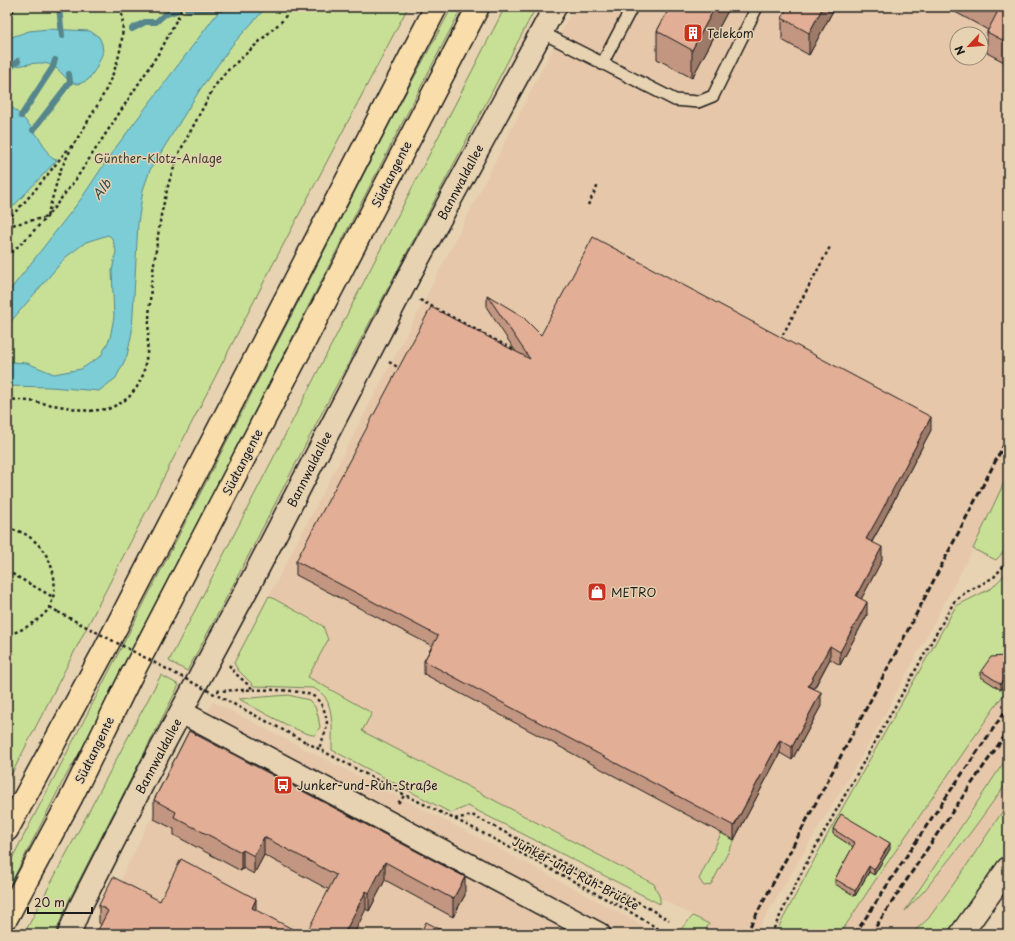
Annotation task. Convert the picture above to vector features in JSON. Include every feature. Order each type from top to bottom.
[{"type":"highway","points":[[7,830],[107,644],[436,7]]},
{"type":"highway","name":"Südtangente","points":[[7,917],[72,796],[130,678],[478,7]]},
{"type":"street","name":"Bannwaldallee","points":[[69,934],[80,907],[146,777],[192,693],[402,290],[555,7]]},
{"type":"street","points":[[182,712],[599,934]]},
{"type":"street","points":[[969,931],[1008,868]]},
{"type":"lane","points":[[602,64],[632,7]]},
{"type":"lane","points":[[541,32],[675,100],[698,102],[713,96],[757,7]]},
{"type":"path","points":[[7,16],[18,7]]},
{"type":"path","points":[[47,217],[60,171],[109,85],[116,66],[123,36],[121,7]]},
{"type":"path","points":[[7,256],[47,217],[76,179],[162,48],[183,7]]},
{"type":"path","points":[[7,399],[29,401],[89,411],[108,409],[121,403],[137,387],[143,375],[147,354],[152,285],[160,215],[179,152],[214,87],[226,72],[283,20],[291,7]]},
{"type":"path","points":[[7,220],[24,204],[76,141]]},
{"type":"path","points":[[588,205],[598,185]]},
{"type":"path","points":[[7,226],[47,217]]},
{"type":"path","points":[[780,342],[831,245]]},
{"type":"path","points":[[402,290],[522,354]]},
{"type":"path","points":[[505,352],[508,347]]},
{"type":"path","points":[[7,528],[24,533],[40,546],[52,567],[55,588],[50,608],[24,629],[7,635]]},
{"type":"path","points":[[771,934],[806,864],[954,602],[966,592],[994,577],[1008,561]]},
{"type":"path","points":[[7,571],[53,597]]},
{"type":"path","name":"Junker-und-Ruh-Brücke","points":[[50,608],[318,749],[475,829],[632,913],[667,934]]},
{"type":"path","points":[[221,637],[226,660],[235,673],[254,691]]},
{"type":"path","points":[[192,693],[234,690],[304,692],[314,697],[320,703],[325,713],[327,726],[318,749]]},
{"type":"path","points":[[454,819],[472,815],[629,897],[669,920]]},
{"type":"shaded area","points":[[574,7],[1008,7],[1008,474],[973,549],[875,733],[755,934],[704,934],[709,924],[660,898],[654,884],[361,731],[372,712],[307,677],[328,640],[323,626],[269,596],[423,303]]},
{"type":"shaded area","points":[[1008,688],[1008,756],[906,909],[925,891],[1008,781],[1008,803],[963,871],[928,919],[911,934],[840,934],[872,885]]},
{"type":"shaded area","points":[[213,702],[475,836],[640,924],[655,934],[94,934],[151,818]]},
{"type":"green space","name":"Günther-Klotz-Anlage","points":[[7,7],[408,7],[271,268],[7,783]]},
{"type":"green space","points":[[452,7],[462,7],[88,738],[62,783],[7,891],[7,868],[394,115]]},
{"type":"green space","points":[[505,7],[536,7],[187,671],[169,661]]},
{"type":"green space","points":[[1008,474],[1008,547],[996,560],[973,549]]},
{"type":"green space","points":[[1008,571],[1008,688],[872,885],[840,934],[775,934],[830,830],[956,606],[992,588]]},
{"type":"green space","points":[[269,596],[323,626],[328,640],[308,677],[372,713],[362,731],[654,884],[660,898],[660,904],[468,806],[451,813],[332,750],[330,709],[328,702],[322,694],[313,688],[254,686],[238,670],[234,663]]},
{"type":"green space","points":[[161,675],[179,685],[70,898],[55,934],[24,934]]},
{"type":"green space","points":[[288,695],[309,700],[315,707],[320,727],[315,735],[290,726],[239,699]]},
{"type":"green space","points":[[1008,756],[1008,781],[971,832],[924,891],[905,911]]},
{"type":"green space","points":[[1008,803],[1008,851],[950,934],[911,934],[928,919],[963,871]]},
{"type":"green space","points":[[722,832],[735,839],[712,883],[704,886],[699,879]]},
{"type":"green space","points":[[693,916],[709,924],[703,934],[686,934],[680,930]]},
{"type":"water","name":"Alb","points":[[222,7],[265,7],[233,44],[201,88],[150,170],[143,190],[138,223],[132,332],[127,356],[116,378],[99,391],[50,387],[7,386],[7,359],[12,362],[27,363],[54,374],[81,369],[101,356],[110,338],[114,317],[112,271],[116,251],[112,238],[108,235],[86,242],[66,257],[7,326],[7,294],[81,199],[113,151]]},
{"type":"water","points":[[48,29],[90,31],[99,37],[103,52],[97,67],[88,80],[79,84],[73,83],[55,68],[43,63],[17,66],[7,64],[7,40],[9,38],[29,31]]},
{"type":"water","points":[[7,103],[31,127],[50,156],[57,160],[7,213]]},
{"type":"building","points":[[670,7],[715,7],[692,50],[657,31]]},
{"type":"building","points":[[788,7],[823,7],[809,33],[782,18]]},
{"type":"building","points":[[986,7],[1008,7],[1008,43],[989,33],[989,28],[997,13]]},
{"type":"building","name":"METRO","points":[[593,237],[931,417],[866,539],[882,547],[856,596],[867,602],[840,652],[830,646],[808,686],[821,692],[792,747],[780,740],[734,826],[424,661],[438,636],[296,561],[431,307],[530,359],[487,295],[522,316],[541,335]]},
{"type":"building","points":[[1004,656],[1008,659],[1008,673],[1001,684],[981,671],[991,657]]},
{"type":"building","points":[[189,731],[465,877],[453,899],[385,862],[369,893],[366,891],[344,934],[306,934],[336,875],[264,837],[254,856],[243,850],[241,852],[174,817],[176,812],[154,800]]},
{"type":"building","points":[[841,814],[890,843],[874,870],[869,866],[855,891],[835,879],[855,843],[833,829]]},
{"type":"building","points":[[181,859],[256,899],[252,908],[302,934],[96,934],[108,911],[99,905],[113,877],[160,901]]},
{"type":"building","points":[[426,922],[449,934],[420,934]]},
{"type":"waterway","points":[[59,7],[62,36]]},
{"type":"waterway","points":[[187,9],[221,9]]},
{"type":"waterway","points":[[132,29],[145,22],[156,22],[164,15],[179,10]]},
{"type":"waterway","points":[[21,116],[53,67],[55,60]]},
{"type":"waterway","points":[[7,75],[12,66],[18,61]]},
{"type":"waterway","points":[[33,130],[70,82],[69,74]]},
{"type":"railway","points":[[746,934],[909,628],[1008,437]]},
{"type":"railway","points":[[855,934],[927,825],[1008,707]]},
{"type":"railway","points":[[871,934],[937,834],[1008,731]]},
{"type":"place","name":"Telekom","points":[[693,33]]},
{"type":"place","name":"METRO","points":[[597,592]]},
{"type":"place","name":"Junker-und-Ruh-Straße","points":[[283,785]]}]
